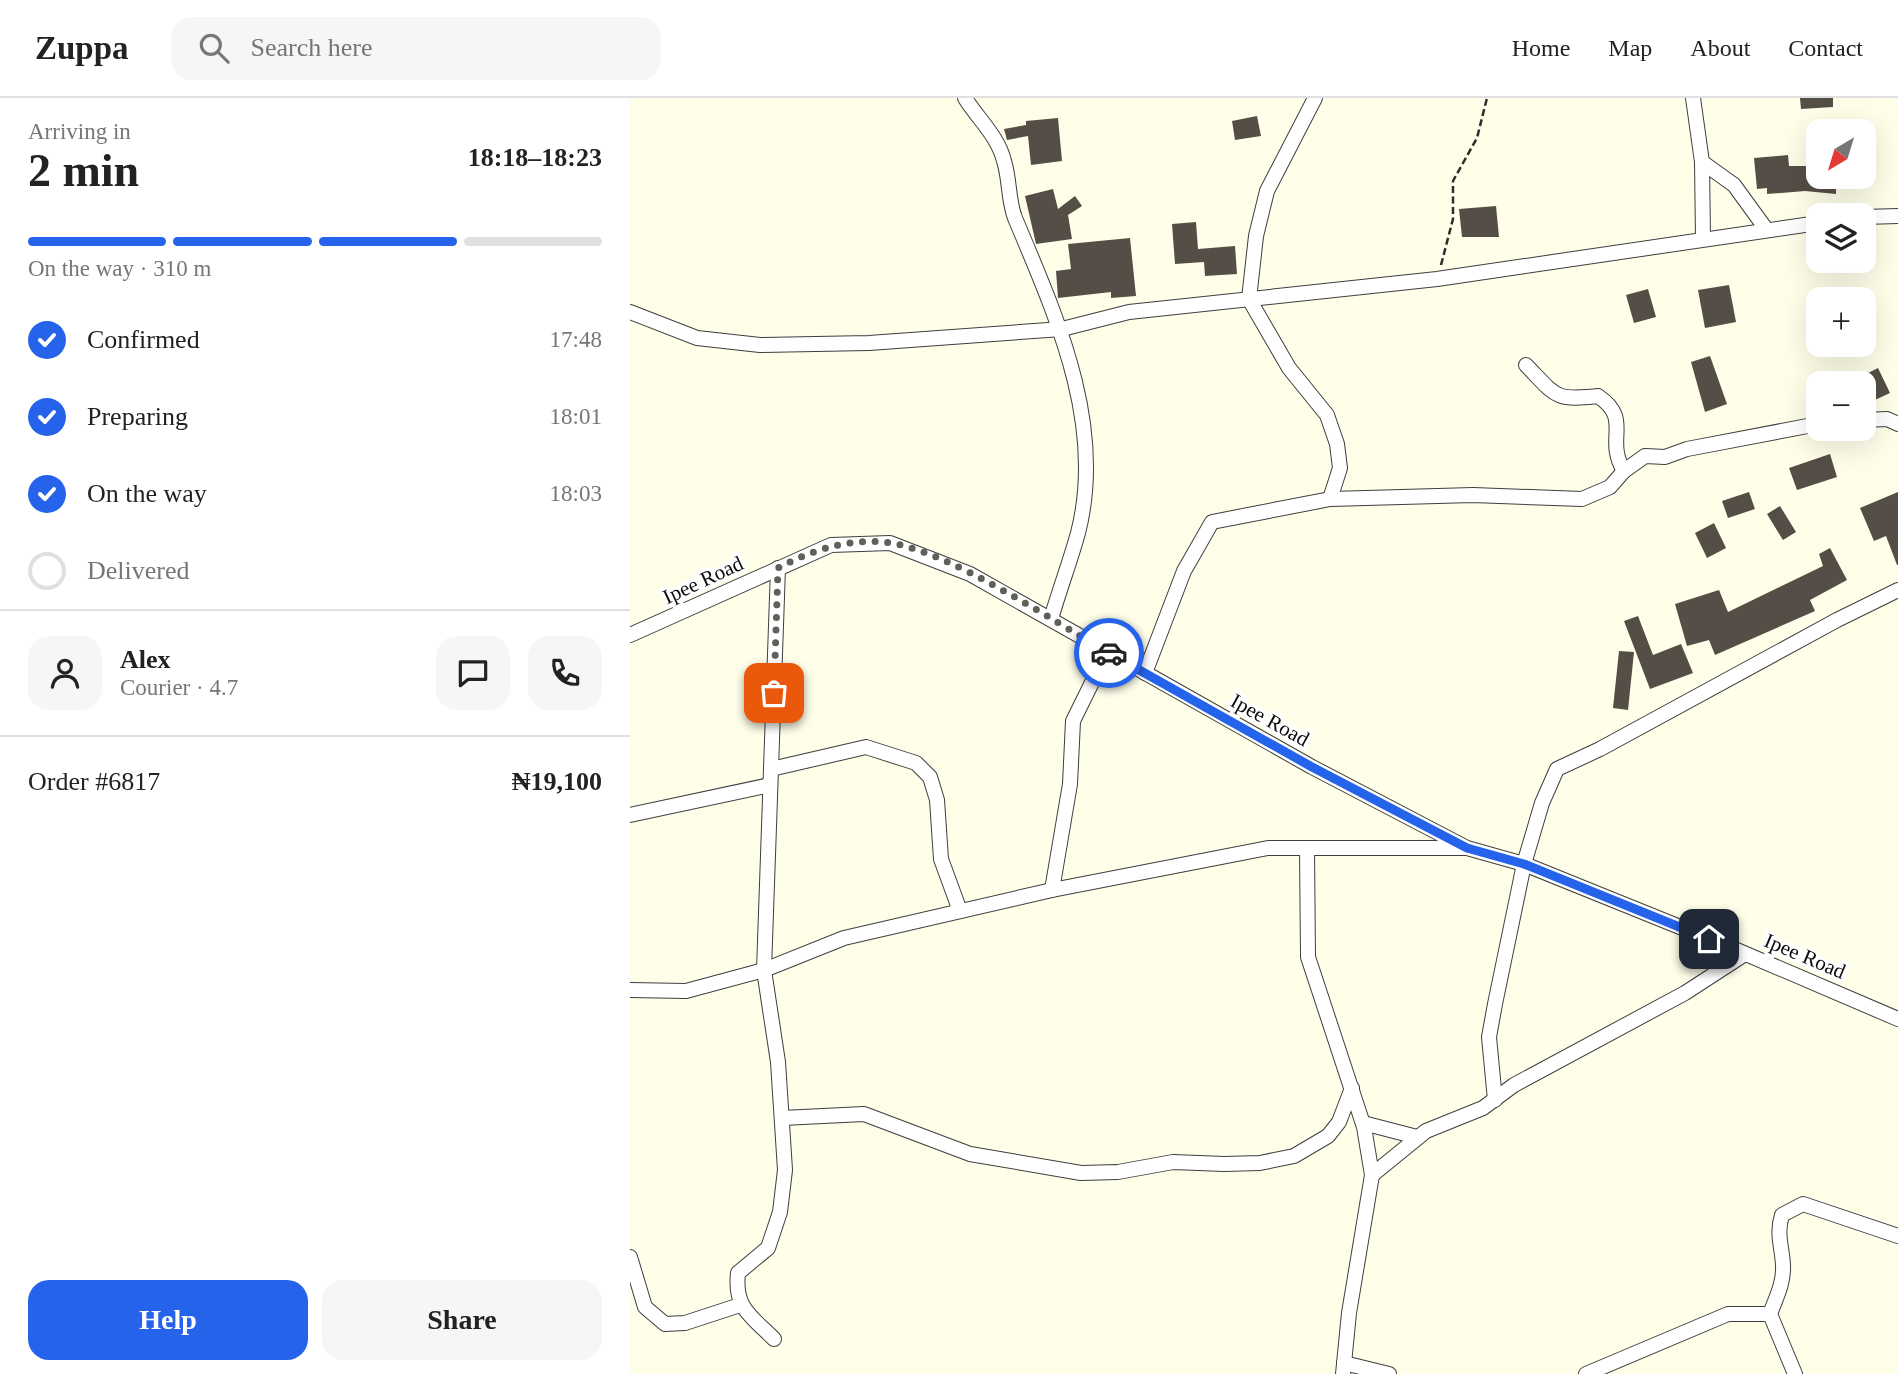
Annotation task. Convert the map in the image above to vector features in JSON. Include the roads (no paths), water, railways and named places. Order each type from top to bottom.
[{"type":"street","points":[[965,98],[997,141],[1005,162],[1011,209],[1062,329],[1083,425],[1084,463],[1078,531],[1051,620]]},
{"type":"street","points":[[1315,98],[1267,191],[1256,236],[1249,299],[1289,368],[1327,415],[1337,444],[1340,468],[1330,499]]},
{"type":"street","points":[[1693,98],[1702,162],[1703,238]]},
{"type":"street","points":[[1702,162],[1734,185],[1766,229]]},
{"type":"street","points":[[1876,217],[1898,216]]},
{"type":"street","points":[[630,312],[697,338],[760,345],[869,343],[1062,329],[1129,312],[1437,279],[1806,224]]},
{"type":"street","points":[[1526,365],[1555,395],[1576,399],[1598,396],[1614,407],[1618,417],[1615,447],[1617,459],[1624,471]]},
{"type":"street","points":[[1876,419],[1887,419],[1898,424]]},
{"type":"street","points":[[1145,673],[1184,571],[1212,522],[1330,499],[1473,495],[1582,499],[1610,487],[1624,471],[1645,456],[1665,457],[1687,449],[1741,442],[1806,427]]},
{"type":"street","name":"Ipee Road","points":[[630,635],[831,545],[890,543],[970,574],[1312,767],[1467,848],[1524,864],[1898,1020]]},
{"type":"street","points":[[774,1339],[740,1305],[736,1290],[738,1273],[768,1248],[780,1212],[785,1170],[773,1011],[764,970],[778,568]]},
{"type":"street","points":[[1495,1100],[1489,1037],[1524,864],[1542,803],[1554,774],[1562,764],[1600,749],[1837,620],[1898,590]]},
{"type":"street","points":[[1052,890],[1070,784],[1073,721],[1107,652]]},
{"type":"street","points":[[771,768],[866,747],[916,763],[930,777],[937,800],[941,859],[960,911]]},
{"type":"street","points":[[630,815],[770,785]]},
{"type":"street","points":[[630,990],[686,991],[764,970],[844,938],[1052,890],[1268,848],[1467,848]]},
{"type":"street","points":[[1307,849],[1308,957],[1363,1123],[1372,1175],[1349,1313],[1344,1368],[1389,1374]]},
{"type":"street","points":[[1372,1175],[1417,1137],[1495,1100],[1514,1085],[1685,993],[1745,954]]},
{"type":"street","points":[[782,1118],[864,1114],[970,1154],[1081,1173],[1118,1172],[1173,1162],[1260,1163],[1294,1156],[1328,1136],[1339,1122],[1352,1088]]},
{"type":"street","points":[[1363,1123],[1417,1137]]},
{"type":"street","points":[[1796,1374],[1770,1314],[1782,1285],[1783,1264],[1778,1230],[1782,1216],[1791,1208],[1803,1204],[1898,1236]]},
{"type":"street","points":[[630,1257],[645,1307],[665,1324],[693,1321],[740,1305]]},
{"type":"street","points":[[1586,1374],[1728,1314],[1770,1314]]}]
